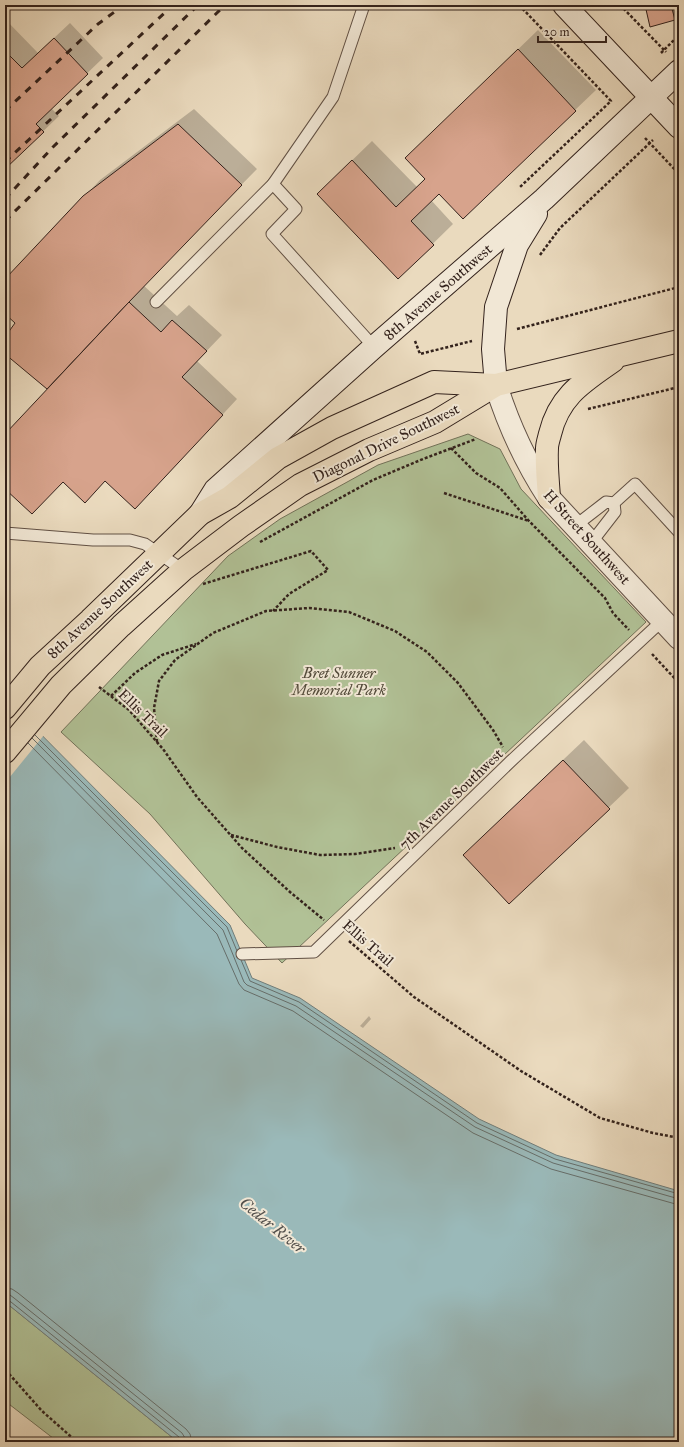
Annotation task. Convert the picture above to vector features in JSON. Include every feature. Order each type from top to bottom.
[{"type":"main road","name":"Diagonal Drive Southwest","points":[[190,578],[241,526],[300,485],[369,450],[435,422],[496,386],[679,340]]},
{"type":"main road","points":[[549,498],[547,448],[558,410],[570,395],[587,379],[623,354]]},
{"type":"main road","name":"8th Avenue Southwest","points":[[5,708],[40,666],[200,514],[230,497],[278,458],[332,428],[434,382],[496,386]]},
{"type":"main road","name":"8th Avenue Southwest","points":[[5,752],[61,685],[121,626],[190,578]]},
{"type":"street","points":[[564,5],[679,127]]},
{"type":"street","name":"8th Avenue Southwest","points":[[200,514],[215,490],[374,347],[544,199],[679,71]]},
{"type":"street","name":"H Street Southwest","points":[[544,199],[517,245],[496,307],[493,349],[496,386],[516,440],[549,498],[679,638]]},
{"type":"lane","points":[[156,302],[273,184],[333,97],[364,5]]},
{"type":"lane","points":[[273,184],[296,209],[272,234],[374,347]]},
{"type":"lane","points":[[614,504],[635,484],[679,532]]},
{"type":"lane","points":[[574,526],[606,502],[614,504]]},
{"type":"lane","points":[[591,543],[615,512],[614,504]]},
{"type":"lane","points":[[5,533],[93,540],[130,540],[145,544],[190,578]]},
{"type":"lane","name":"7th Avenue Southwest","points":[[242,954],[314,952],[511,761],[662,620]]},
{"type":"path","points":[[519,5],[610,101]]},
{"type":"path","points":[[620,5],[666,53]]},
{"type":"path","points":[[660,53],[679,35]]},
{"type":"path","points":[[645,138],[679,174]]},
{"type":"path","points":[[537,258],[560,228],[653,140]]},
{"type":"path","points":[[516,323],[514,330],[679,287]]},
{"type":"path","points":[[420,354],[494,335]]},
{"type":"path","points":[[587,409],[679,387]]},
{"type":"path","points":[[259,542],[266,540],[373,480],[451,448],[476,440]]},
{"type":"path","points":[[451,448],[476,473],[500,488],[529,521],[606,598],[613,613],[679,683]]},
{"type":"path","points":[[444,493],[529,521]]},
{"type":"path","points":[[190,578],[311,551],[328,570],[289,594],[272,611]]},
{"type":"path","points":[[158,742],[154,708],[159,681],[174,660],[213,633],[266,611],[309,608],[349,612],[395,631],[427,652],[458,683],[493,730],[511,761]]},
{"type":"path","points":[[111,696],[135,673],[162,656],[200,642]]},
{"type":"path","name":"Ellis Trail","points":[[99,687],[129,710],[158,742],[197,797],[242,848],[290,892],[337,930],[414,997],[521,1071],[600,1118],[653,1133],[679,1138]]},
{"type":"path","points":[[230,834],[277,847],[320,856],[355,854],[425,844]]},
{"type":"path","points":[[5,1372],[10,1375],[42,1411],[77,1442]]},
{"type":"green space","name":"Bret Sunner Memorial Park","points":[[468,434],[500,449],[521,489],[646,622],[282,963],[245,924],[150,814],[61,732],[228,556],[280,519],[378,465]]},
{"type":"green space","points":[[5,1302],[178,1442],[58,1442],[5,1401]]},
{"type":"water","name":"Cedar River","points":[[5,698],[230,925],[252,978],[300,998],[479,1119],[556,1155],[679,1191],[679,1442],[178,1442],[5,1302]]},
{"type":"pier","points":[[5,696],[44,735],[5,783]]},
{"type":"building","points":[[645,5],[671,5],[675,20],[650,27]]},
{"type":"building","points":[[54,38],[88,74],[36,124],[44,132],[5,169],[5,51],[22,68]]},
{"type":"building","points":[[518,49],[576,111],[463,219],[439,194],[411,221],[434,245],[398,279],[317,194],[352,160],[396,207],[425,179],[405,158]]},
{"type":"building","points":[[178,124],[242,185],[47,389],[5,354],[5,337],[15,323],[5,314],[5,279],[83,196]]},
{"type":"building","points":[[129,302],[161,332],[172,320],[207,351],[182,377],[223,415],[135,509],[105,481],[85,503],[63,482],[32,514],[5,489],[5,434]]},
{"type":"building","points":[[563,760],[610,809],[509,904],[463,855]]},
{"type":"railway","points":[[5,111],[98,24],[124,5]]},
{"type":"railway","points":[[5,162],[173,5]]},
{"type":"railway","points":[[5,199],[53,147],[198,5]]},
{"type":"railway","points":[[5,221],[225,5]]}]
